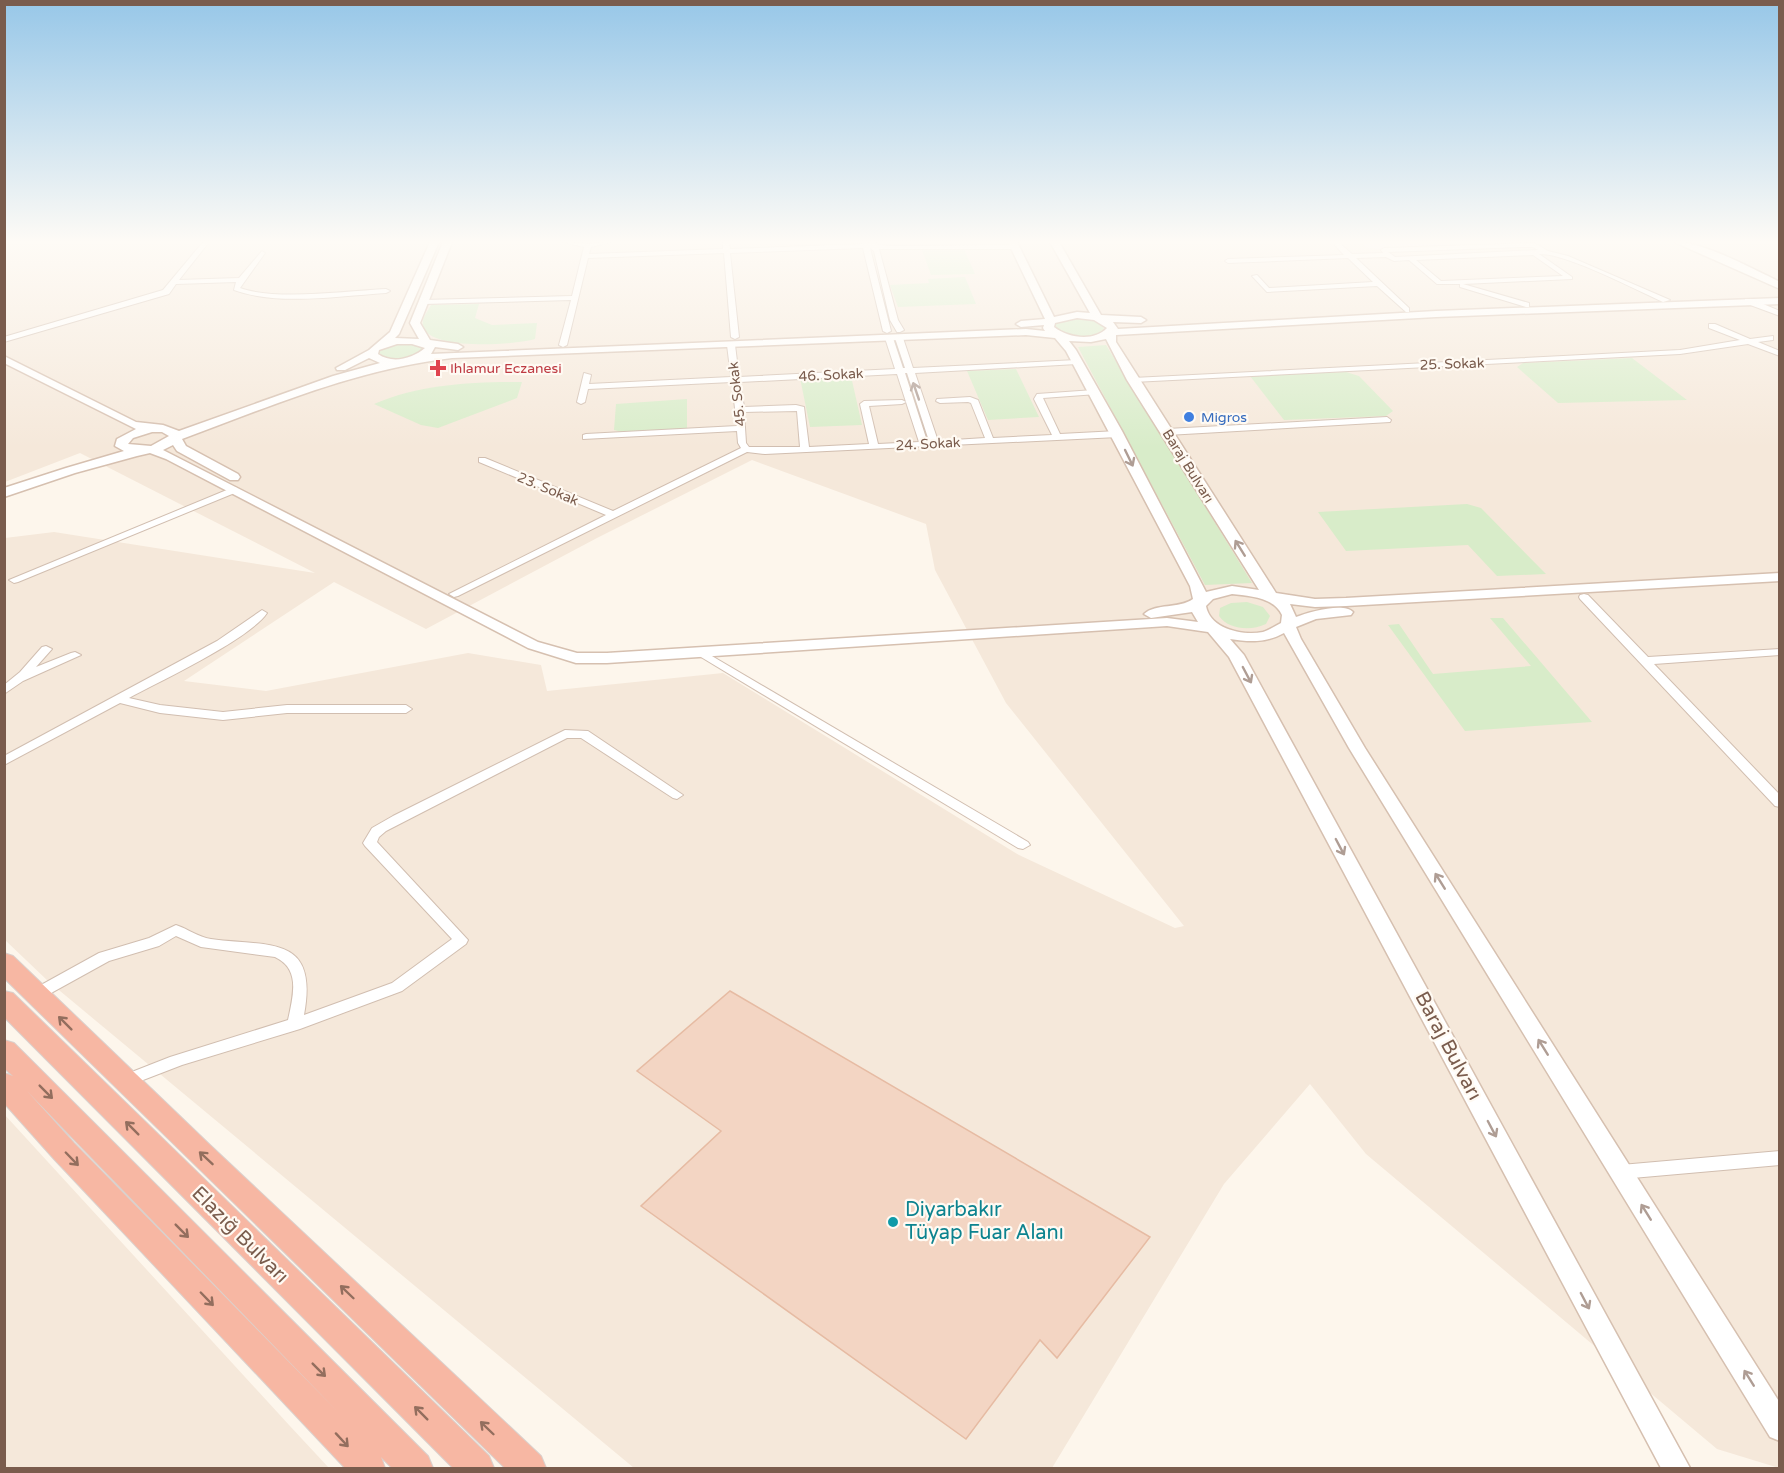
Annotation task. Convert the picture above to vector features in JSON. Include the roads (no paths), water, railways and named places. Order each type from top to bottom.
[{"type":"highway","points":[[4,962],[529,1468]]},
{"type":"highway","name":"Elazığ Bulvarı","points":[[4,1000],[477,1468]]},
{"type":"highway","points":[[4,1050],[416,1468]]},
{"type":"highway","points":[[4,1084],[64,1151],[368,1468]]},
{"type":"main road","points":[[374,350],[394,334],[404,311]]},
{"type":"main road","points":[[416,359],[430,349],[415,322],[420,311]]},
{"type":"main road","points":[[1046,311],[1051,321],[1048,328],[1058,335],[1077,362],[1118,434],[1197,586],[1201,600]]},
{"type":"main road","points":[[1094,311],[1098,318],[1111,324],[1113,328],[1111,332]]},
{"type":"main road","points":[[894,334],[1051,321],[1077,315],[1129,321],[1387,311]]},
{"type":"main road","points":[[4,493],[102,460],[167,444],[175,437],[337,378],[416,359],[452,355],[894,334],[1026,333],[1088,339],[1111,332],[1514,311]]},
{"type":"main road","name":"Baraj Bulvarı","points":[[1111,332],[1111,342],[1133,380],[1271,597],[1288,611],[1290,618],[1288,625]]},
{"type":"main road","points":[[4,487],[77,461],[135,433],[178,424],[349,364],[388,343],[405,340],[426,344],[495,348],[733,341]]},
{"type":"main road","points":[[374,350],[374,358],[398,362]]},
{"type":"main road","points":[[4,359],[132,424],[167,430],[175,434],[181,448],[454,594],[549,642],[592,651],[1162,613],[1190,608],[1209,594],[1232,590],[1246,590],[1271,597],[1315,603],[1779,577]]},
{"type":"main road","points":[[4,368],[118,428],[123,439]]},
{"type":"main road","points":[[123,439],[120,443],[125,449],[150,449],[170,456],[533,645],[576,658],[607,658],[1167,622],[1212,628],[1233,635],[1256,637],[1270,636],[1288,625],[1314,615],[1332,613],[1779,585]]},
{"type":"main road","name":"Baraj Bulvarı","points":[[1201,600],[1197,606],[1197,614],[1236,654],[1676,1468]]},
{"type":"main road","points":[[1288,625],[1293,639],[1357,748],[1779,1428]]},
{"type":"street","points":[[4,340],[103,311]]},
{"type":"street","points":[[563,345],[572,311]]},
{"type":"street","name":"45. Sokak","points":[[731,311],[744,446]]},
{"type":"street","points":[[888,311],[909,371],[929,444]]},
{"type":"street","points":[[891,311],[899,371],[929,444]]},
{"type":"street","points":[[1712,326],[1779,354]]},
{"type":"street","name":"25. Sokak","points":[[1133,380],[1639,355],[1680,352],[1770,338]]},
{"type":"street","name":"46. Sokak","points":[[585,387],[1077,362]]},
{"type":"street","points":[[581,402],[587,375]]},
{"type":"street","points":[[1057,437],[1038,399],[1040,396],[1094,392]]},
{"type":"street","points":[[940,401],[970,399],[975,402],[990,441]]},
{"type":"street","points":[[873,447],[864,404],[902,402]]},
{"type":"street","points":[[740,410],[796,408],[801,410],[805,450]]},
{"type":"street","points":[[1167,432],[1387,420]]},
{"type":"street","points":[[586,437],[741,429]]},
{"type":"street","name":"24. Sokak","points":[[744,446],[805,450],[1118,434]]},
{"type":"street","points":[[454,594],[614,516],[744,446]]},
{"type":"street","name":"23. Sokak","points":[[482,460],[614,516]]},
{"type":"street","points":[[14,580],[234,490]]},
{"type":"street","points":[[1584,597],[1779,803]]},
{"type":"street","points":[[4,761],[221,643],[258,619],[262,613]]},
{"type":"street","points":[[4,691],[20,678],[46,649]]},
{"type":"street","points":[[700,652],[1023,845]]},
{"type":"street","points":[[1645,661],[1779,652]]},
{"type":"street","points":[[20,678],[75,655]]},
{"type":"street","points":[[119,699],[160,709],[223,716],[288,709],[406,709]]},
{"type":"street","points":[[125,1081],[176,1061],[295,1025],[397,987],[461,940],[370,843],[371,837],[378,831],[565,734],[584,734],[677,795]]},
{"type":"street","points":[[37,994],[104,957],[154,942],[176,930],[201,942],[267,950],[286,956],[295,963],[300,997],[295,1025]]},
{"type":"street","points":[[1621,1172],[1779,1158]]},
{"type":"place","name":"Ihlamur Eczanesi","points":[[438,368]]},
{"type":"place","name":"Migros","points":[[1189,417]]},
{"type":"place","name":"Diyarbakır Tüyap Fuar Alanı","points":[[893,1222]]}]
